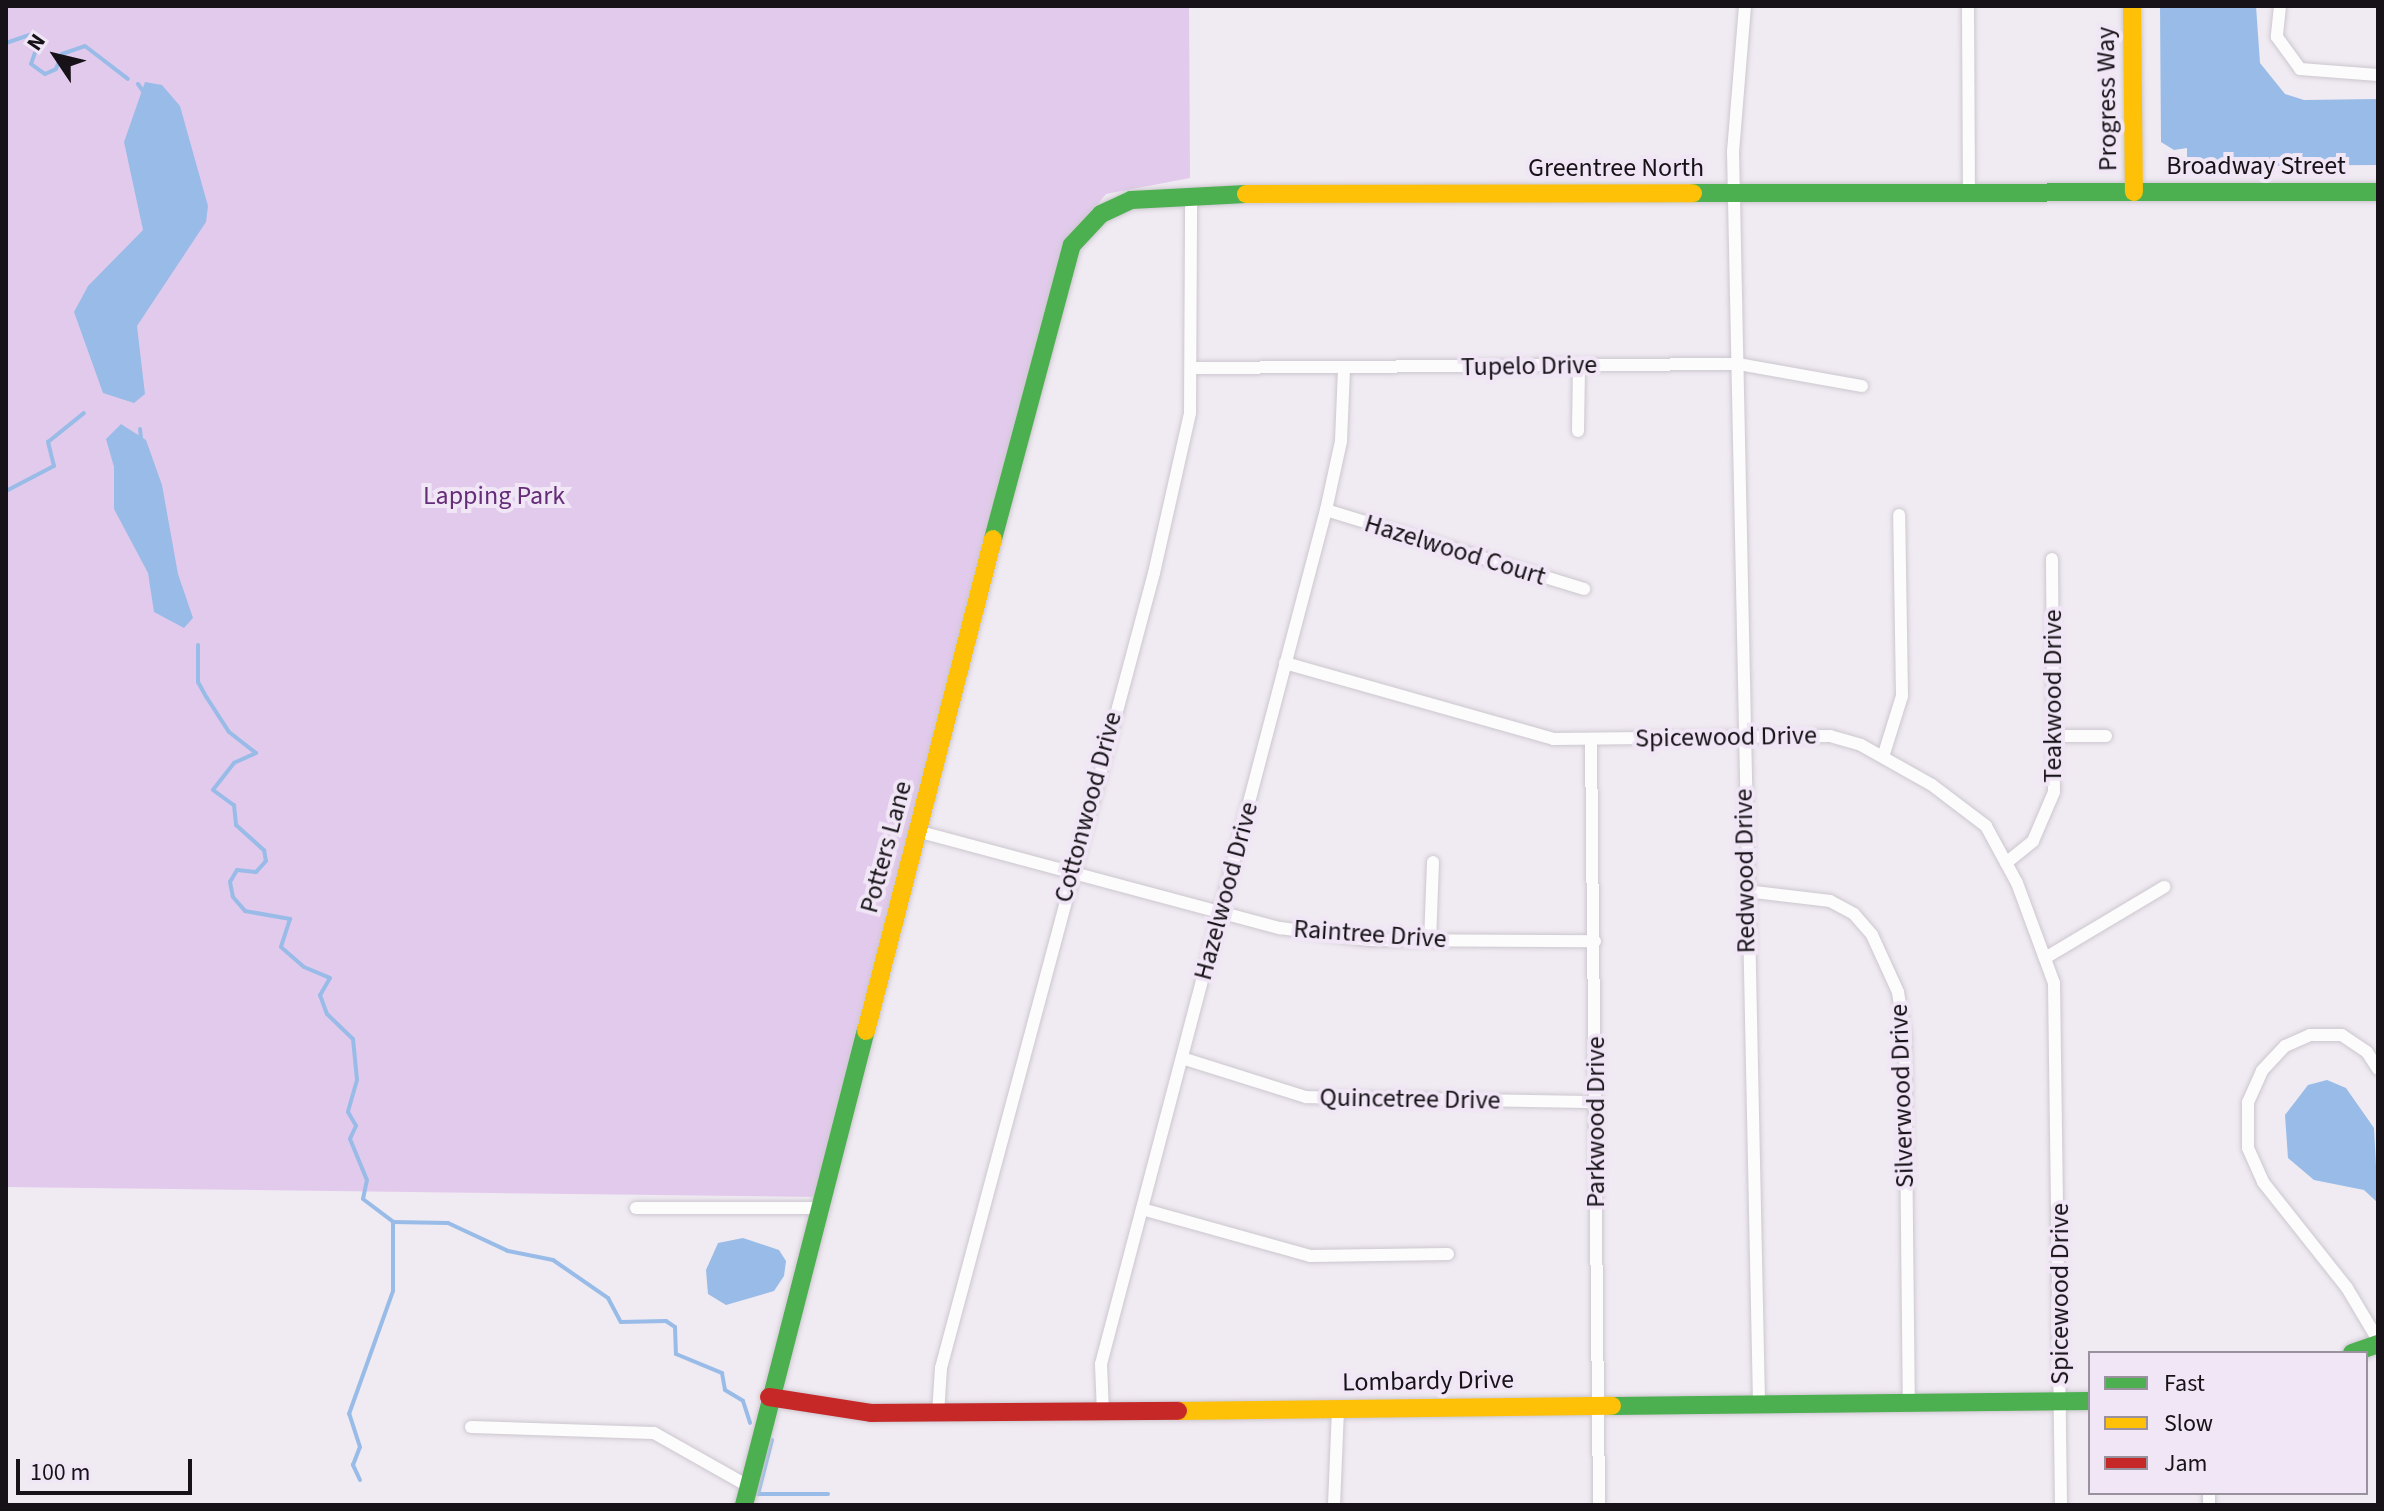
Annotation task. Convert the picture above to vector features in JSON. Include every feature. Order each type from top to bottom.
[{"type":"main road","name":"Progress Way","points":[[2132,6],[2134,192]]},
{"type":"main road","name":"Greentree North","points":[[1101,214],[1131,200],[1191,194],[2134,192]]},
{"type":"main road","name":"Broadway Street","points":[[2134,192],[2378,192]]},
{"type":"main road","name":"Potters Lane","points":[[744,1505],[817,1208],[1058,285],[1072,245],[1101,214]]},
{"type":"main road","points":[[2357,1351],[2378,1342]]},
{"type":"main road","name":"Lombardy Drive","points":[[769,1397],[871,1413],[938,1414],[1598,1403],[1759,1405],[2088,1401]]},
{"type":"street","name":"Redwood Drive","points":[[1745,6],[1734,194],[1742,738],[1759,1405]]},
{"type":"street","points":[[1968,6],[1969,192]]},
{"type":"street","points":[[2280,6],[2277,37],[2300,69],[2378,75]]},
{"type":"street","name":"Cottonwood Drive","points":[[938,1414],[941,1368],[1070,872],[1154,573],[1190,413],[1193,368],[1191,194]]},
{"type":"street","name":"Tupelo Drive","points":[[1193,368],[1738,364],[1862,386]]},
{"type":"street","points":[[1578,431],[1579,366]]},
{"type":"street","name":"Hazelwood Drive","points":[[1103,1412],[1101,1364],[1326,510],[1341,441],[1344,368]]},
{"type":"street","name":"Hazelwood Court","points":[[1326,510],[1584,589]]},
{"type":"street","points":[[1883,757],[1902,696],[1899,515]]},
{"type":"street","name":"Teakwood Drive","points":[[2006,863],[2033,841],[2054,792],[2052,559]]},
{"type":"street","name":"Spicewood Drive","points":[[1285,663],[1553,739],[1830,736],[1883,757],[1986,826],[2006,863],[2054,983],[2061,1505]]},
{"type":"street","points":[[2054,736],[2106,736]]},
{"type":"street","name":"Parkwood Drive","points":[[1591,739],[1599,1505]]},
{"type":"street","name":"Raintree Drive","points":[[917,831],[1280,928],[1430,941],[1595,941]]},
{"type":"street","points":[[1430,941],[1433,862]]},
{"type":"street","points":[[2045,958],[2164,887]]},
{"type":"street","name":"Silverwood Drive","points":[[1746,891],[1830,901],[1854,914],[1872,935],[1898,992],[1905,1037],[1909,1403]]},
{"type":"street","points":[[2378,1069],[2367,1052],[2342,1035],[2310,1035],[2285,1046],[2262,1071],[2248,1102],[2248,1148],[2263,1182],[2347,1288],[2378,1342]]},
{"type":"street","name":"Quincetree Drive","points":[[1182,1058],[1306,1097],[1596,1102]]},
{"type":"street","points":[[636,1208],[817,1208]]},
{"type":"street","points":[[1142,1209],[1310,1256],[1448,1254]]},
{"type":"street","points":[[1334,1505],[1338,1409]]},
{"type":"street","points":[[471,1427],[654,1433],[748,1486]]},
{"type":"green space","name":"Lapping Park","points":[[6,6],[1189,6],[1190,178],[1106,194],[1073,234],[820,1197],[6,1187]]},
{"type":"water","points":[[2160,6],[2256,6],[2260,63],[2285,94],[2304,100],[2378,99],[2378,165],[2187,166],[2187,148],[2174,150],[2161,142]]},
{"type":"water","points":[[145,82],[162,85],[180,106],[208,206],[206,222],[137,326],[145,394],[134,403],[103,393],[74,312],[88,286],[143,230],[124,142]]},
{"type":"water","points":[[121,424],[146,440],[162,485],[178,574],[193,618],[184,628],[154,612],[148,573],[114,509],[114,467],[106,439]]},
{"type":"water","points":[[2327,1080],[2346,1088],[2374,1128],[2378,1203],[2364,1190],[2314,1180],[2288,1158],[2285,1115],[2308,1085]]},
{"type":"water","points":[[743,1238],[779,1250],[786,1261],[784,1276],[774,1291],[726,1305],[708,1294],[706,1270],[718,1243]]},
{"type":"waterway","points":[[6,17],[6,27]]},
{"type":"waterway","points":[[6,43],[32,34],[39,41],[31,64],[45,74],[56,69],[62,54],[85,46],[128,79]]},
{"type":"waterway","points":[[138,84],[145,94]]},
{"type":"waterway","points":[[6,491],[54,466],[48,442],[84,413]]},
{"type":"waterway","points":[[140,429],[141,439]]},
{"type":"waterway","points":[[198,645],[198,682],[229,732],[256,753],[234,763],[213,790],[234,805],[236,825],[264,850],[266,861],[256,872],[237,870],[230,882],[233,897],[245,911],[290,919],[281,947],[304,967],[330,978],[320,995],[327,1014],[353,1039],[357,1080],[348,1112],[356,1126],[350,1139],[367,1180],[363,1199],[393,1222],[448,1223],[508,1251],[553,1260],[608,1298],[621,1322],[666,1321],[675,1327],[676,1354],[722,1373],[725,1390],[743,1401],[750,1423]]},
{"type":"waterway","points":[[360,1480],[353,1465],[360,1447],[349,1414],[393,1291],[393,1222]]},
{"type":"waterway","points":[[772,1440],[758,1494],[828,1494]]},
{"type":"traffic: fast","points":[[1693,193],[2378,192]]},
{"type":"traffic: fast","points":[[993,539],[1072,245],[1101,214],[1131,200],[1246,194]]},
{"type":"traffic: fast","points":[[744,1505],[866,1031]]},
{"type":"traffic: fast","points":[[2358,1351],[2378,1344]]},
{"type":"traffic: fast","points":[[1612,1406],[2088,1401]]},
{"type":"traffic: slow","points":[[2132,6],[2134,192]]},
{"type":"traffic: slow","points":[[1246,194],[1693,193]]},
{"type":"traffic: slow","points":[[866,1031],[993,539]]},
{"type":"traffic: slow","points":[[1178,1411],[1612,1406]]},
{"type":"traffic: jam","points":[[769,1397],[871,1413],[1178,1411]]}]
